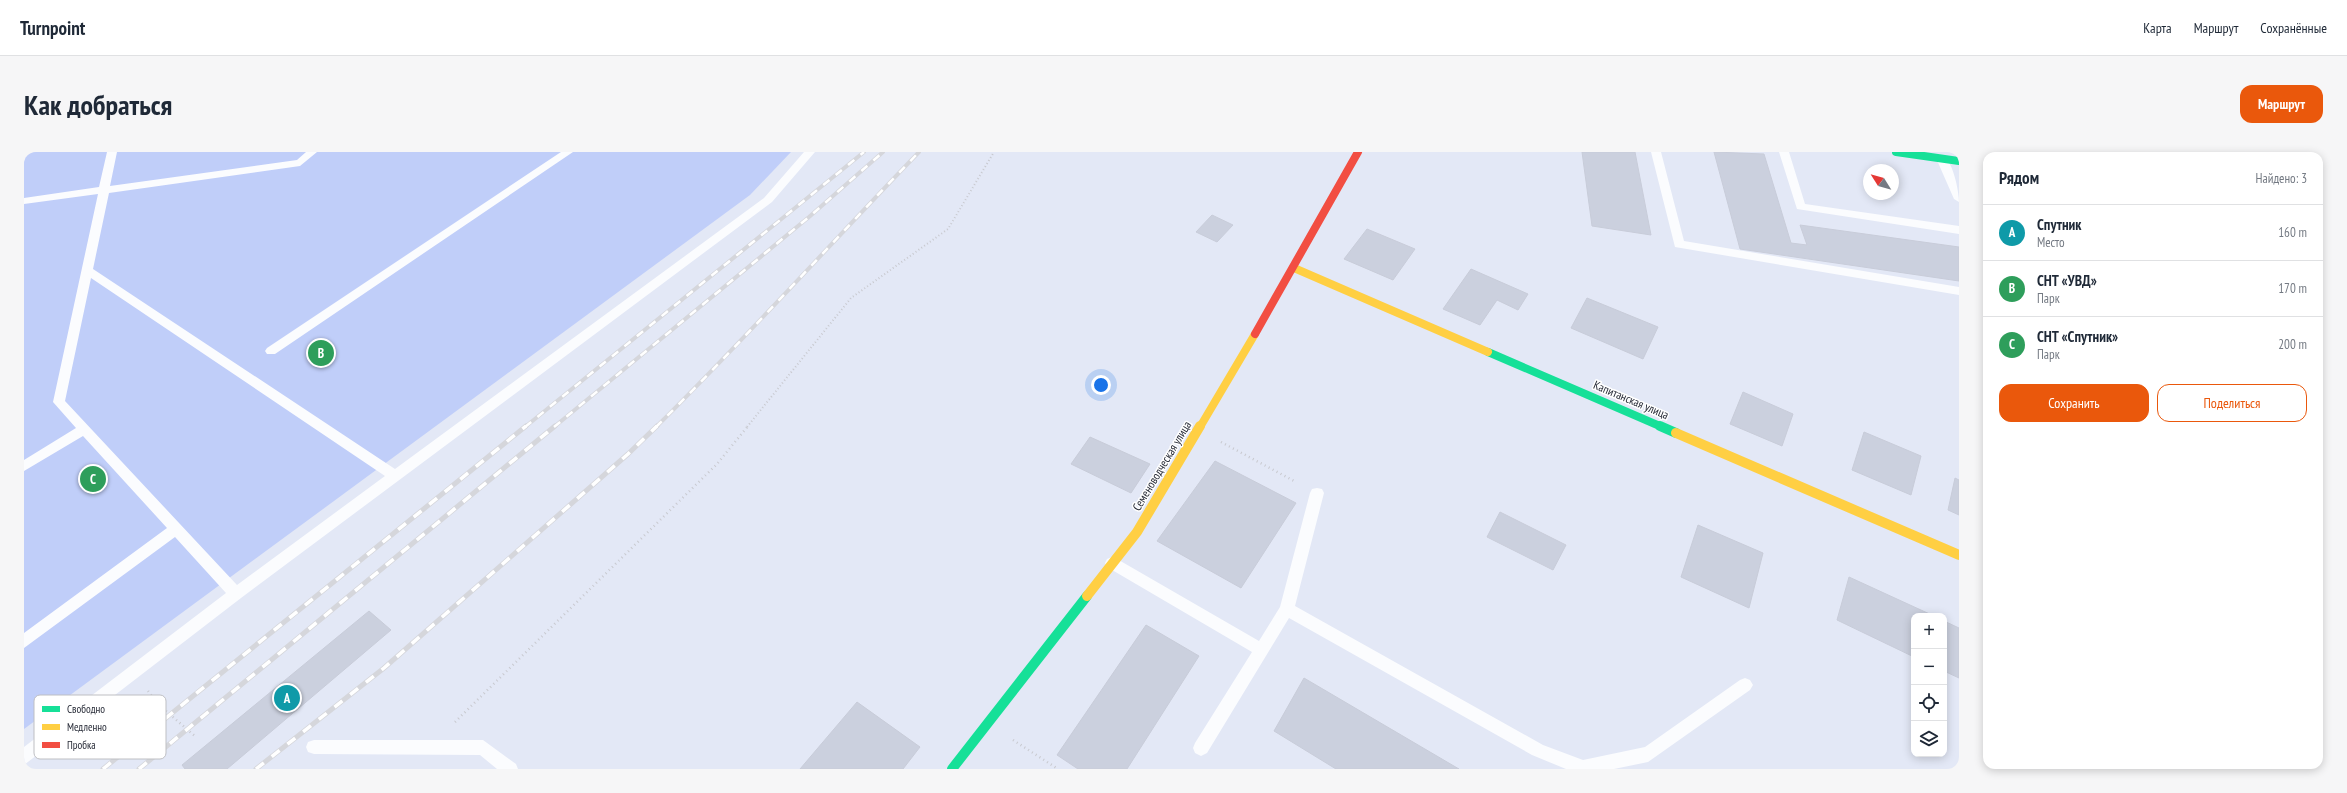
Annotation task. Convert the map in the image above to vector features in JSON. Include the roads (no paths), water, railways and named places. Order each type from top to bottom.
[{"type":"street","name":"Семеноводческая улица","points":[[952,769],[1136,532],[1294,268],[1358,152]]},
{"type":"street","points":[[1896,152],[1912,153],[1959,161]]},
{"type":"street","name":"Капитанская улица","points":[[1294,268],[1959,554]]},
{"type":"lane","points":[[112,152],[59,402],[236,594]]},
{"type":"lane","points":[[24,201],[300,163],[312,152]]},
{"type":"lane","points":[[271,351],[568,152]]},
{"type":"lane","points":[[105,695],[236,594],[768,200],[810,152]]},
{"type":"lane","points":[[1656,152],[1679,244],[1959,290]]},
{"type":"lane","points":[[1784,152],[1801,207],[1959,230]]},
{"type":"lane","points":[[1940,158],[1959,199]]},
{"type":"lane","points":[[87,270],[395,476]]},
{"type":"lane","points":[[24,466],[85,429]]},
{"type":"lane","points":[[1201,748],[1286,609],[1317,493]]},
{"type":"lane","points":[[24,641],[176,528]]},
{"type":"lane","points":[[1112,563],[1261,650]]},
{"type":"lane","points":[[1286,609],[1538,750],[1583,768],[1648,754],[1745,685]]},
{"type":"lane","points":[[314,747],[483,748],[510,769]]},
{"type":"lane","points":[[24,757],[34,749]]},
{"type":"railway","points":[[525,427],[864,152]]},
{"type":"railway","points":[[554,427],[809,217],[883,152]]},
{"type":"railway","points":[[657,426],[723,359],[919,152]]},
{"type":"railway","points":[[166,718],[526,426]]},
{"type":"railway","points":[[166,747],[555,426]]},
{"type":"railway","points":[[256,769],[384,668],[628,454],[657,426]]},
{"type":"railway","points":[[103,769],[115,759]]},
{"type":"railway","points":[[139,769],[151,759]]},
{"type":"place","name":"СНТ «УВД»","points":[[321,353]]},
{"type":"place","name":"СНТ «Спутник»","points":[[93,479]]},
{"type":"place","name":"Спутник","points":[[287,698]]}]
